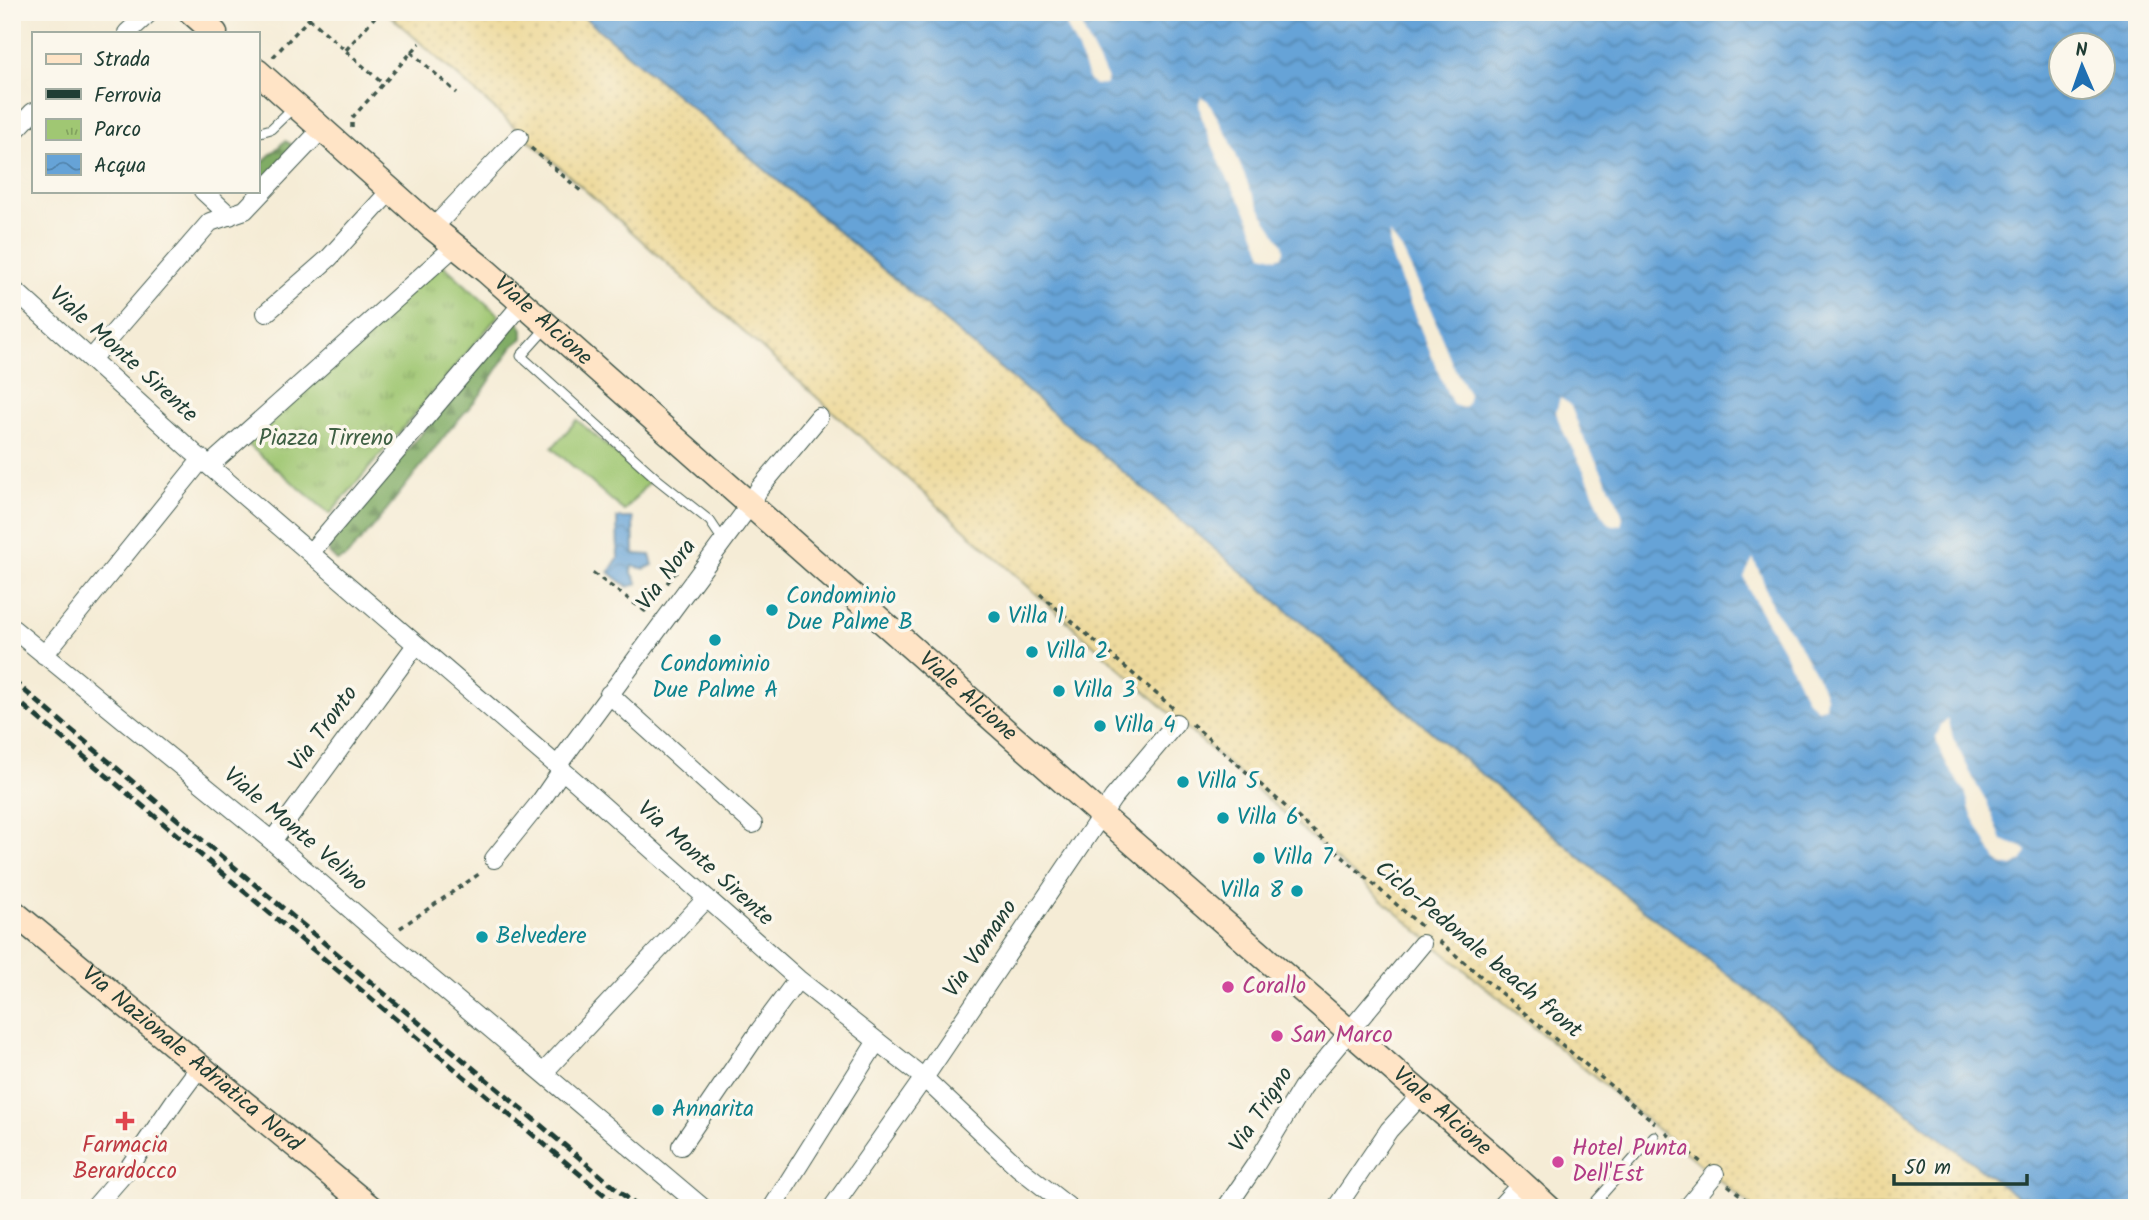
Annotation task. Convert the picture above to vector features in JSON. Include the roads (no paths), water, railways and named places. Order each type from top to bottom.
[{"type":"street","points":[[128,32],[150,12]]},
{"type":"street","points":[[191,12],[214,32]]},
{"type":"street","name":"Viale Alcione","points":[[263,66],[296,105],[433,228],[1549,1208]]},
{"type":"street","points":[[12,134],[32,113]]},
{"type":"street","points":[[91,359],[210,222],[245,210],[322,129]]},
{"type":"street","points":[[433,228],[519,137]]},
{"type":"street","points":[[267,313],[328,258],[391,190]]},
{"type":"street","points":[[203,192],[230,216]]},
{"type":"street","points":[[44,655],[206,462],[239,441],[455,246]]},
{"type":"street","name":"Viale Monte Sirente","points":[[12,288],[262,512],[311,552]]},
{"type":"street","points":[[311,552],[522,304]]},
{"type":"street","name":"Via Nora","points":[[494,859],[540,802],[609,694],[750,505],[759,489],[819,416]]},
{"type":"street","name":"Via Monte Sirente","points":[[311,552],[799,979],[924,1078],[1019,1168],[1070,1208]]},
{"type":"street","name":"Viale Monte Velino","points":[[12,628],[272,841],[703,1208]]},
{"type":"street","name":"Via Tronto","points":[[272,841],[416,645]]},
{"type":"street","points":[[609,694],[753,824]]},
{"type":"street","name":"Via Vomano","points":[[832,1208],[924,1078],[1101,815],[1120,789],[1182,720]]},
{"type":"street","points":[[544,1072],[707,898]]},
{"type":"street","name":"Via Nazionale Adriatica Nord","points":[[12,911],[371,1208]]},
{"type":"street","name":"Via Trigno","points":[[1226,1208],[1303,1088],[1422,944]]},
{"type":"street","points":[[681,1146],[760,1030],[799,979]]},
{"type":"street","points":[[772,1208],[877,1041]]},
{"type":"street","points":[[94,1208],[128,1169],[199,1068]]},
{"type":"street","points":[[1336,1208],[1389,1130],[1421,1095]]},
{"type":"street","points":[[1687,1208],[1715,1174]]},
{"type":"street","points":[[1499,1208],[1522,1183]]},
{"type":"lane","points":[[259,132],[271,129],[296,105]]},
{"type":"lane","points":[[547,326],[521,356],[657,479],[710,521],[724,538]]},
{"type":"lane","points":[[1590,1208],[1654,1136]]},
{"type":"water","points":[[578,12],[2137,12],[2137,1208],[2032,1208],[1632,901]]},
{"type":"water","points":[[617,518],[633,518],[634,554],[650,555],[653,565],[645,569],[632,566],[631,571],[638,584],[628,587],[609,572],[618,558]]},
{"type":"railway","points":[[12,680],[639,1208]]},
{"type":"railway","points":[[12,696],[620,1208]]},
{"type":"place","name":"Condominio Due Palme B","points":[[772,610]]},
{"type":"place","name":"Villa 1","points":[[994,617]]},
{"type":"place","name":"Condominio Due Palme A","points":[[715,640]]},
{"type":"place","name":"Villa 2","points":[[1032,652]]},
{"type":"place","name":"Villa 3","points":[[1059,691]]},
{"type":"place","name":"Villa 4","points":[[1100,726]]},
{"type":"place","name":"Villa 5","points":[[1183,782]]},
{"type":"place","name":"Villa 6","points":[[1223,818]]},
{"type":"place","name":"Villa 7","points":[[1259,858]]},
{"type":"place","name":"Villa 8","points":[[1297,891]]},
{"type":"place","name":"Belvedere","points":[[482,937]]},
{"type":"place","name":"Corallo","points":[[1228,987]]},
{"type":"place","name":"San Marco","points":[[1277,1036]]},
{"type":"place","name":"Annarita","points":[[658,1110]]},
{"type":"place","name":"Farmacia Berardocco","points":[[125,1121]]},
{"type":"place","name":"Hotel Punta Dell'Est","points":[[1558,1162]]},
{"type":"park label","name":"Piazza Tirreno","points":[[326,439]]}]
